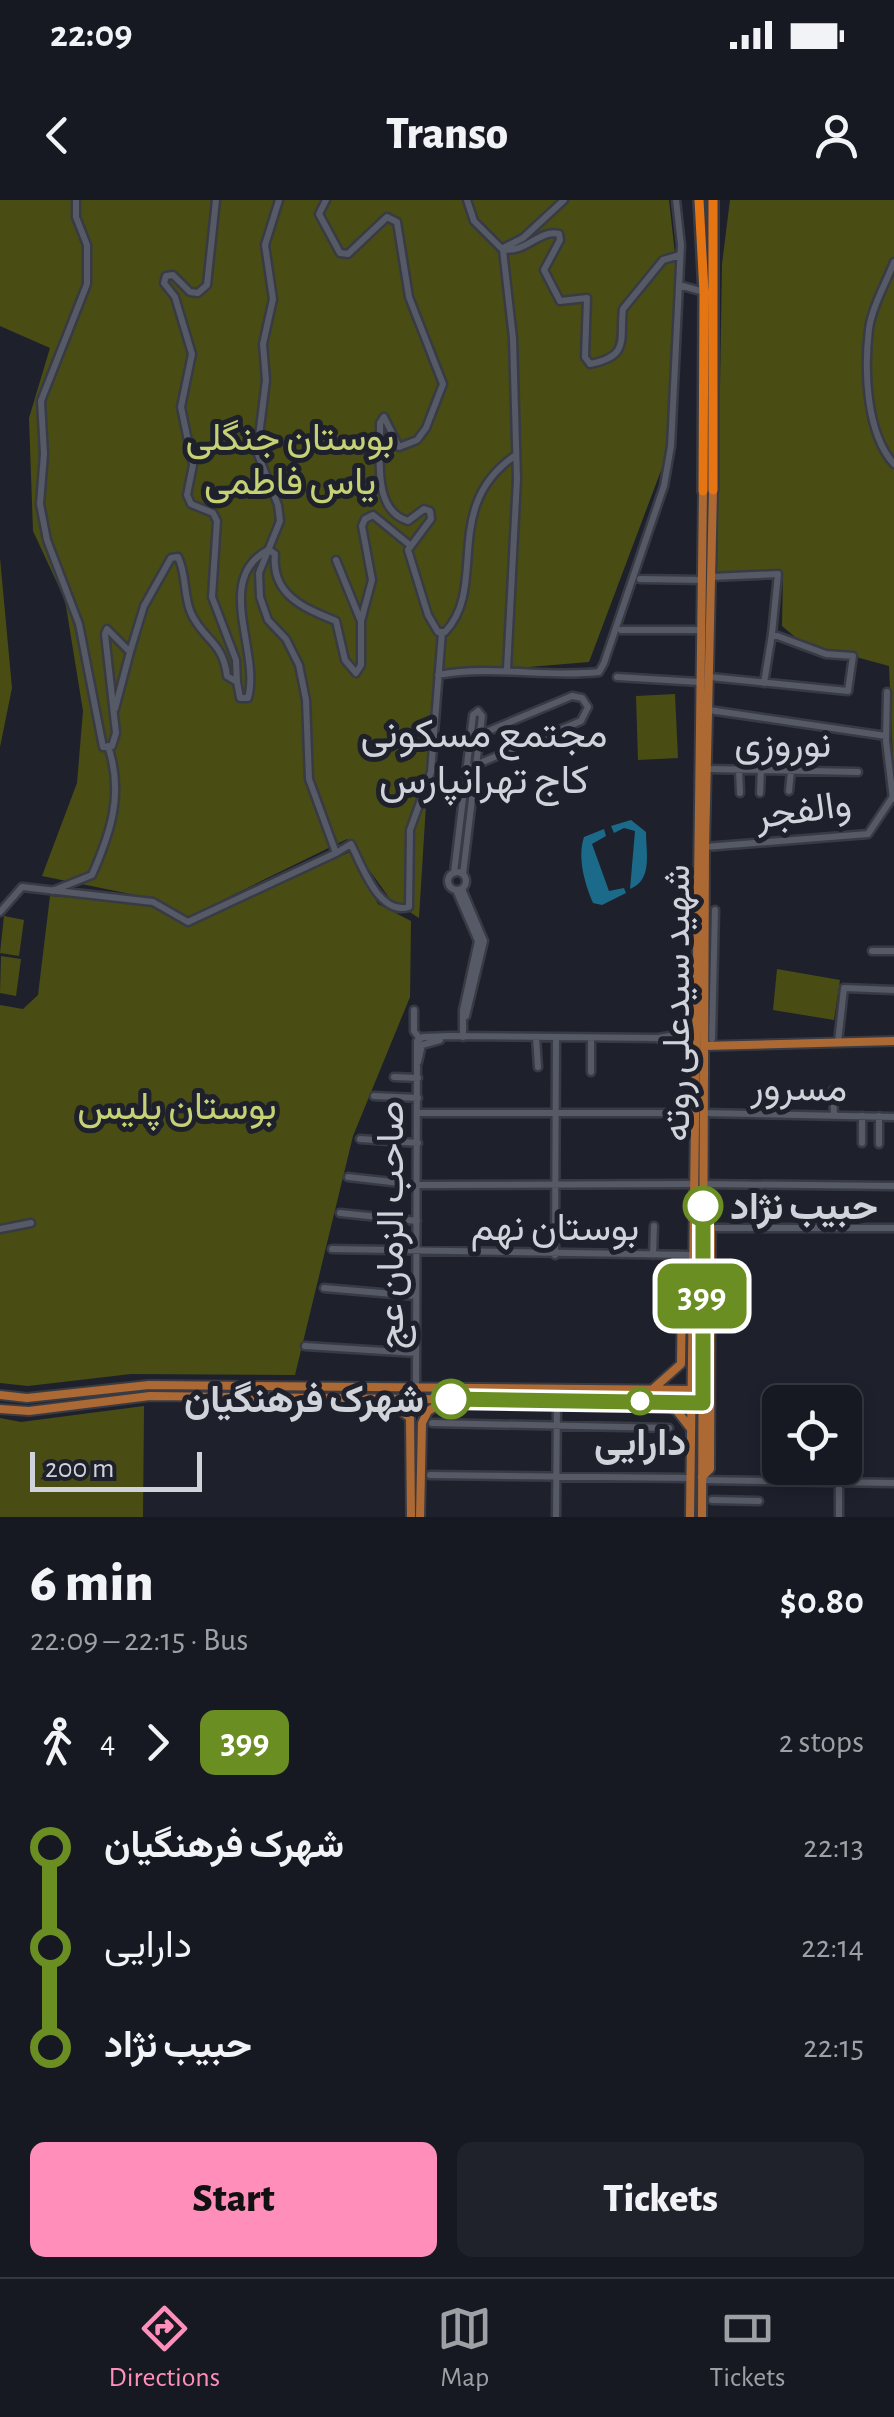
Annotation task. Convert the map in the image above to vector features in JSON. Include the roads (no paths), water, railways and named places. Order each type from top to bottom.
[{"type":"highway","points":[[699,200],[708,491]]},
{"type":"highway","points":[[708,491],[715,200]]},
{"type":"highway","points":[[702,234],[714,230]]},
{"type":"main road","name":"شهید سیدعلی روته","points":[[702,1517],[698,1254],[710,677],[708,491]]},
{"type":"main road","name":"شهید سیدعلی روته","points":[[702,1039],[699,682],[707,579]]},
{"type":"main road","points":[[702,1039],[742,1043],[894,1041]]},
{"type":"main road","name":"شهید سیدعلی روته","points":[[698,1254],[707,1228],[699,1184]]},
{"type":"main road","points":[[702,1478],[710,1469],[707,1228]]},
{"type":"main road","name":"شهید سیدعلی روته","points":[[690,1517],[698,1278]]},
{"type":"main road","points":[[682,1356],[682,1293],[698,1278],[710,1296]]},
{"type":"main road","points":[[645,1391],[672,1376],[693,1340]]},
{"type":"main road","points":[[0,1395],[27,1398],[150,1385],[703,1391]]},
{"type":"main road","points":[[536,1388],[544,1394],[536,1400]]},
{"type":"main road","points":[[557,1388],[557,1400]]},
{"type":"main road","points":[[0,1409],[28,1411],[150,1396],[703,1403]]},
{"type":"main road","points":[[379,1397],[395,1403],[410,1418],[411,1517]]},
{"type":"main road","points":[[420,1517],[427,1423],[436,1404],[451,1399]]},
{"type":"main road","points":[[657,1401],[677,1411],[691,1429],[703,1430],[710,1419]]},
{"type":"main road","points":[[410,1418],[418,1414],[427,1423]]},
{"type":"street","points":[[76,200],[86,246],[87,284],[40,400],[44,454],[40,504],[47,540],[79,624],[103,746],[112,746],[116,733],[106,660],[107,629],[130,652]]},
{"type":"street","points":[[216,200],[208,234],[207,285],[198,293],[190,292],[173,275],[166,276],[164,283],[174,297],[192,354],[181,407],[193,465],[187,495],[191,504],[212,513],[218,521],[212,598],[236,660],[240,698],[248,698],[253,681],[239,590],[248,570],[269,550]]},
{"type":"street","points":[[279,200],[265,245],[265,272],[273,299],[262,344],[266,380],[257,452],[278,504],[280,522],[259,573],[260,597],[268,620],[286,639],[299,665],[306,700],[310,779],[336,852]]},
{"type":"street","points":[[326,200],[319,214],[340,253],[348,254],[361,245],[387,217],[397,222],[409,297],[443,384],[436,411],[417,440],[399,446],[384,417],[380,424],[385,503],[398,518],[408,521],[424,509],[430,511],[431,519],[411,547],[412,568],[434,629],[442,632]]},
{"type":"street","points":[[468,200],[474,222],[502,249],[512,314],[516,455],[507,668]]},
{"type":"street","points":[[502,249],[523,238],[564,200]]},
{"type":"street","points":[[438,675],[507,668],[583,674],[599,672],[604,664],[664,486],[673,430],[680,255],[676,200]]},
{"type":"street","points":[[502,249],[523,249],[552,231],[559,234],[560,240],[544,270],[560,301],[588,298],[585,357],[590,364],[617,352],[624,343],[623,308],[663,260],[680,255]]},
{"type":"street","points":[[894,262],[869,326],[876,437],[894,464]]},
{"type":"street","points":[[679,285],[704,292]]},
{"type":"street","points":[[0,912],[22,887],[153,902],[188,922],[351,844],[368,879],[388,906],[409,907],[410,830],[431,772],[442,632],[457,614],[476,501],[492,476],[516,455]]},
{"type":"street","points":[[269,550],[275,554],[276,582],[287,594],[314,615],[336,621],[346,660],[356,673],[361,664],[361,621],[372,580],[362,526],[365,519],[372,515],[411,547]]},
{"type":"street","points":[[114,715],[144,606],[172,558],[178,557],[192,618],[225,654],[227,676],[237,682]]},
{"type":"street","points":[[336,560],[361,621]]},
{"type":"street","points":[[640,579],[778,574],[764,683]]},
{"type":"street","points":[[621,630],[702,630]]},
{"type":"street","points":[[710,677],[848,691],[853,656],[826,654],[772,634]]},
{"type":"street","points":[[617,677],[699,682]]},
{"type":"street","points":[[887,692],[886,736],[893,799]]},
{"type":"street","points":[[471,766],[581,721],[588,707],[582,698],[572,696],[479,736]]},
{"type":"street","points":[[709,710],[886,736]]},
{"type":"street","points":[[459,1038],[478,941],[459,890],[448,882],[458,873],[476,711],[482,714],[471,766]]},
{"type":"street","points":[[51,891],[92,875],[109,838],[118,793],[108,746]]},
{"type":"street","name":"نوروزی","points":[[708,769],[858,772]]},
{"type":"street","points":[[740,770],[740,793]]},
{"type":"street","points":[[760,793],[761,770]]},
{"type":"street","points":[[789,792],[791,770]]},
{"type":"street","name":"والفجر","points":[[705,847],[868,834],[893,799]]},
{"type":"street","points":[[458,873],[466,882],[459,890]]},
{"type":"street","points":[[420,1039],[702,1039],[714,910]]},
{"type":"street","points":[[872,951],[894,951]]},
{"type":"street","points":[[838,1042],[844,988],[894,990]]},
{"type":"street","name":"صاحب الزمان عج","points":[[414,1010],[414,1031],[420,1039],[416,1387]]},
{"type":"street","points":[[417,1064],[426,1042],[459,1038]]},
{"type":"street","points":[[536,1038],[538,1067]]},
{"type":"street","points":[[555,1255],[556,1038]]},
{"type":"street","points":[[590,1038],[591,1072]]},
{"type":"street","points":[[394,1077],[418,1078]]},
{"type":"street","points":[[834,1090],[834,1115]]},
{"type":"street","points":[[374,1096],[418,1098]]},
{"type":"street","name":"مسرور","points":[[418,1113],[894,1116]]},
{"type":"street","points":[[862,1116],[862,1143]]},
{"type":"street","points":[[879,1116],[879,1144]]},
{"type":"street","points":[[360,1139],[418,1143]]},
{"type":"street","points":[[348,1177],[418,1185],[894,1186]]},
{"type":"street","points":[[340,1213],[417,1221]]},
{"type":"street","points":[[0,1228],[31,1223]]},
{"type":"street","points":[[653,1254],[654,1226]]},
{"type":"street","points":[[707,1228],[894,1228]]},
{"type":"street","name":"بوستان نهم","points":[[332,1250],[416,1254],[698,1254]]},
{"type":"street","points":[[324,1288],[416,1296]]},
{"type":"street","points":[[306,1346],[416,1353]]},
{"type":"street","points":[[556,1517],[557,1400]]},
{"type":"street","points":[[427,1423],[669,1428]]},
{"type":"street","points":[[430,1475],[691,1478]]},
{"type":"street","points":[[702,1478],[762,1480]]},
{"type":"street","points":[[862,1482],[894,1483]]},
{"type":"street","points":[[839,1485],[839,1517]]},
{"type":"street","points":[[712,1500],[759,1501]]},
{"type":"water","points":[[631,820],[646,832],[647,857],[642,879],[630,889],[635,831],[624,828],[614,833],[611,826]]},
{"type":"water","points":[[604,829],[606,836],[592,844],[609,891],[624,888],[626,893],[602,905],[593,903],[581,854],[584,837]]},
{"type":"place","name":"حبیب نژاد","points":[[703,1206]]},
{"type":"place","name":"شهرک فرهنگیان","points":[[451,1399]]},
{"type":"place","name":"دارایی","points":[[640,1401]]},
{"type":"district","name":"مجتمع مسکونی کاج تهرانپارس","points":[[484,756]]},
{"type":"park label","name":"بوستان جنگلی یاس فاطمی","points":[[290,459]]},
{"type":"park label","name":"بوستان پلیس","points":[[177,1106]]}]
